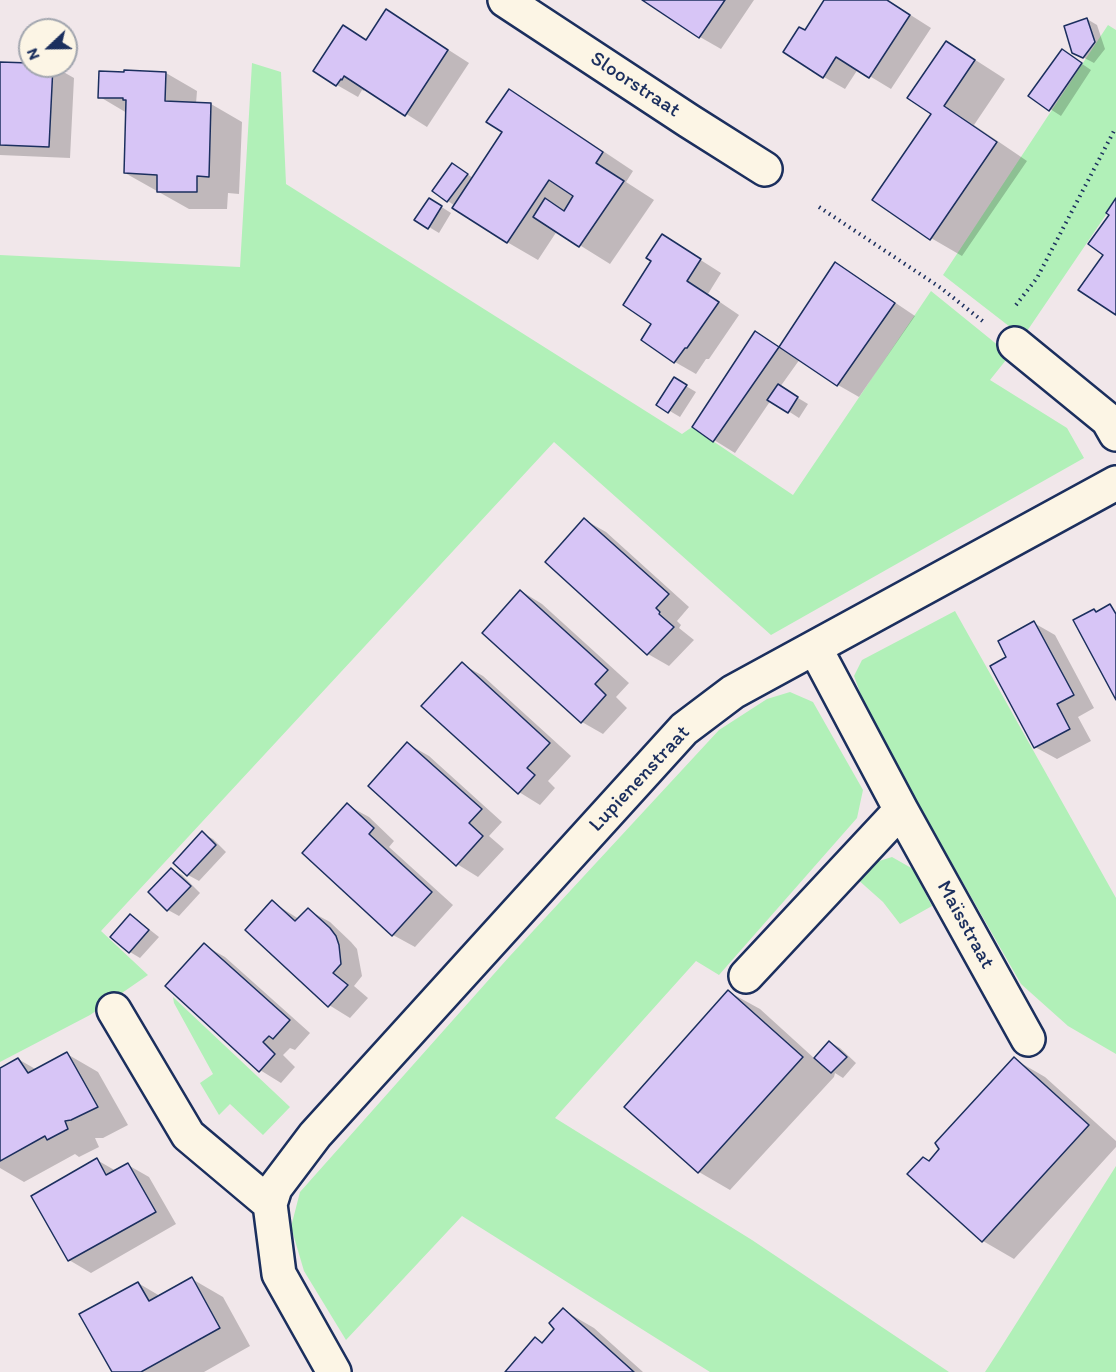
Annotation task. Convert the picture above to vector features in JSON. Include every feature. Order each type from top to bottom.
[{"type":"street","name":"Sloorstraat","points":[[505,0],[765,169]]},
{"type":"street","points":[[1005,338],[1108,420],[1116,434]]},
{"type":"street","name":"Lupienenstraat","points":[[270,1204],[275,1188],[315,1135],[684,729],[733,692],[1116,483]]},
{"type":"street","name":"Maïsstraat","points":[[814,648],[1028,1039]]},
{"type":"street","points":[[746,976],[901,810]]},
{"type":"street","points":[[114,1010],[188,1135],[270,1204],[279,1274],[334,1372]]},
{"type":"path","points":[[819,207],[941,288],[1005,338],[1116,129]]},
{"type":"green space","points":[[1108,25],[1116,30],[1116,200],[1023,337],[943,275]]},
{"type":"green space","points":[[252,63],[281,72],[286,184],[682,434],[692,427],[793,495],[931,291],[1010,355],[990,380],[1067,428],[1084,458],[771,635],[554,442],[101,931],[148,975],[90,1015],[0,1062],[0,255],[240,267]]},
{"type":"green space","points":[[955,611],[1116,898],[1116,1054],[1068,1026],[1021,984],[871,722],[854,676],[862,660]]},
{"type":"green space","points":[[790,692],[813,702],[863,790],[857,818],[719,975],[696,961],[555,1118],[752,1240],[949,1372],[710,1372],[462,1216],[346,1340],[304,1271],[291,1227],[300,1192],[509,957],[719,730],[767,699]]},
{"type":"green space","points":[[892,857],[913,869],[932,906],[900,924],[883,902],[856,878],[876,862]]},
{"type":"green space","points":[[173,997],[290,1107],[263,1135],[230,1104],[219,1115],[200,1083],[213,1074],[174,1003]]},
{"type":"green space","points":[[1116,1166],[1116,1372],[985,1372],[1000,1349]]},
{"type":"building","points":[[642,0],[725,0],[699,38]]},
{"type":"building","points":[[824,0],[887,0],[910,15],[869,78],[836,57],[823,78],[783,52],[799,27],[805,30]]},
{"type":"building","points":[[386,9],[448,50],[405,116],[344,76],[336,86],[313,71],[343,25],[366,40]]},
{"type":"building","points":[[1087,18],[1095,42],[1083,58],[1072,53],[1064,26]]},
{"type":"building","points":[[946,41],[975,60],[944,106],[997,142],[930,240],[872,200],[931,114],[907,98]]},
{"type":"building","points":[[1062,49],[1082,63],[1049,111],[1028,96]]},
{"type":"building","points":[[0,62],[18,63],[18,78],[52,78],[49,147],[0,145]]},
{"type":"building","points":[[124,70],[166,72],[165,101],[211,103],[209,177],[197,176],[197,192],[157,192],[157,175],[124,173],[126,100],[98,98],[99,71],[124,72]]},
{"type":"building","points":[[509,89],[603,152],[596,163],[624,181],[579,247],[533,217],[545,198],[564,211],[573,196],[549,180],[507,243],[452,208],[502,132],[486,122]]},
{"type":"building","points":[[452,163],[468,174],[447,202],[432,191]]},
{"type":"building","points":[[429,198],[442,206],[428,229],[414,220]]},
{"type":"building","points":[[1116,198],[1116,315],[1078,290],[1103,255],[1088,244],[1109,215],[1106,213]]},
{"type":"building","points":[[662,234],[701,259],[687,281],[719,302],[674,363],[641,340],[651,324],[623,305],[651,261],[646,258]]},
{"type":"building","points":[[835,262],[895,303],[837,386],[779,347]]},
{"type":"building","points":[[755,331],[779,347],[713,442],[692,427]]},
{"type":"building","points":[[674,377],[687,385],[668,413],[656,405]]},
{"type":"building","points":[[778,384],[798,397],[788,413],[767,400]]},
{"type":"building","points":[[584,518],[669,594],[656,608],[659,614],[674,627],[647,655],[545,562]]},
{"type":"building","points":[[520,590],[608,670],[595,684],[606,695],[581,723],[482,633]]},
{"type":"building","points":[[1110,604],[1116,614],[1116,700],[1073,620]]},
{"type":"building","points":[[1034,621],[1074,695],[1057,704],[1070,729],[1034,748],[990,666],[1006,657],[998,641]]},
{"type":"building","points":[[462,662],[550,743],[527,768],[535,775],[518,794],[421,706]]},
{"type":"building","points":[[407,742],[482,809],[469,823],[483,836],[456,866],[368,786]]},
{"type":"building","points":[[347,803],[374,828],[369,834],[432,892],[392,936],[302,853]]},
{"type":"building","points":[[202,831],[216,845],[187,876],[173,863]]},
{"type":"building","points":[[171,868],[191,886],[167,911],[148,892]]},
{"type":"building","points":[[272,900],[295,921],[308,908],[336,936],[341,964],[333,973],[348,985],[328,1007],[245,930]]},
{"type":"building","points":[[130,914],[149,930],[129,953],[110,937]]},
{"type":"building","points":[[204,943],[290,1020],[273,1039],[269,1036],[263,1042],[275,1054],[259,1072],[165,986]]},
{"type":"building","points":[[728,990],[803,1057],[698,1173],[624,1107]]},
{"type":"building","points":[[829,1041],[847,1057],[831,1073],[814,1058]]},
{"type":"building","points":[[67,1052],[98,1107],[65,1121],[68,1129],[47,1140],[45,1136],[0,1161],[0,1068],[18,1058],[28,1073]]},
{"type":"building","points":[[1014,1057],[1089,1125],[982,1242],[907,1174],[923,1157],[929,1161],[939,1149],[935,1143]]},
{"type":"building","points":[[97,1158],[106,1175],[128,1163],[156,1212],[68,1261],[31,1196]]},
{"type":"building","points":[[192,1277],[220,1328],[141,1372],[112,1372],[79,1314],[138,1282],[149,1301]]},
{"type":"building","points":[[563,1308],[634,1372],[505,1372],[535,1337],[542,1343],[554,1329],[549,1323]]}]
